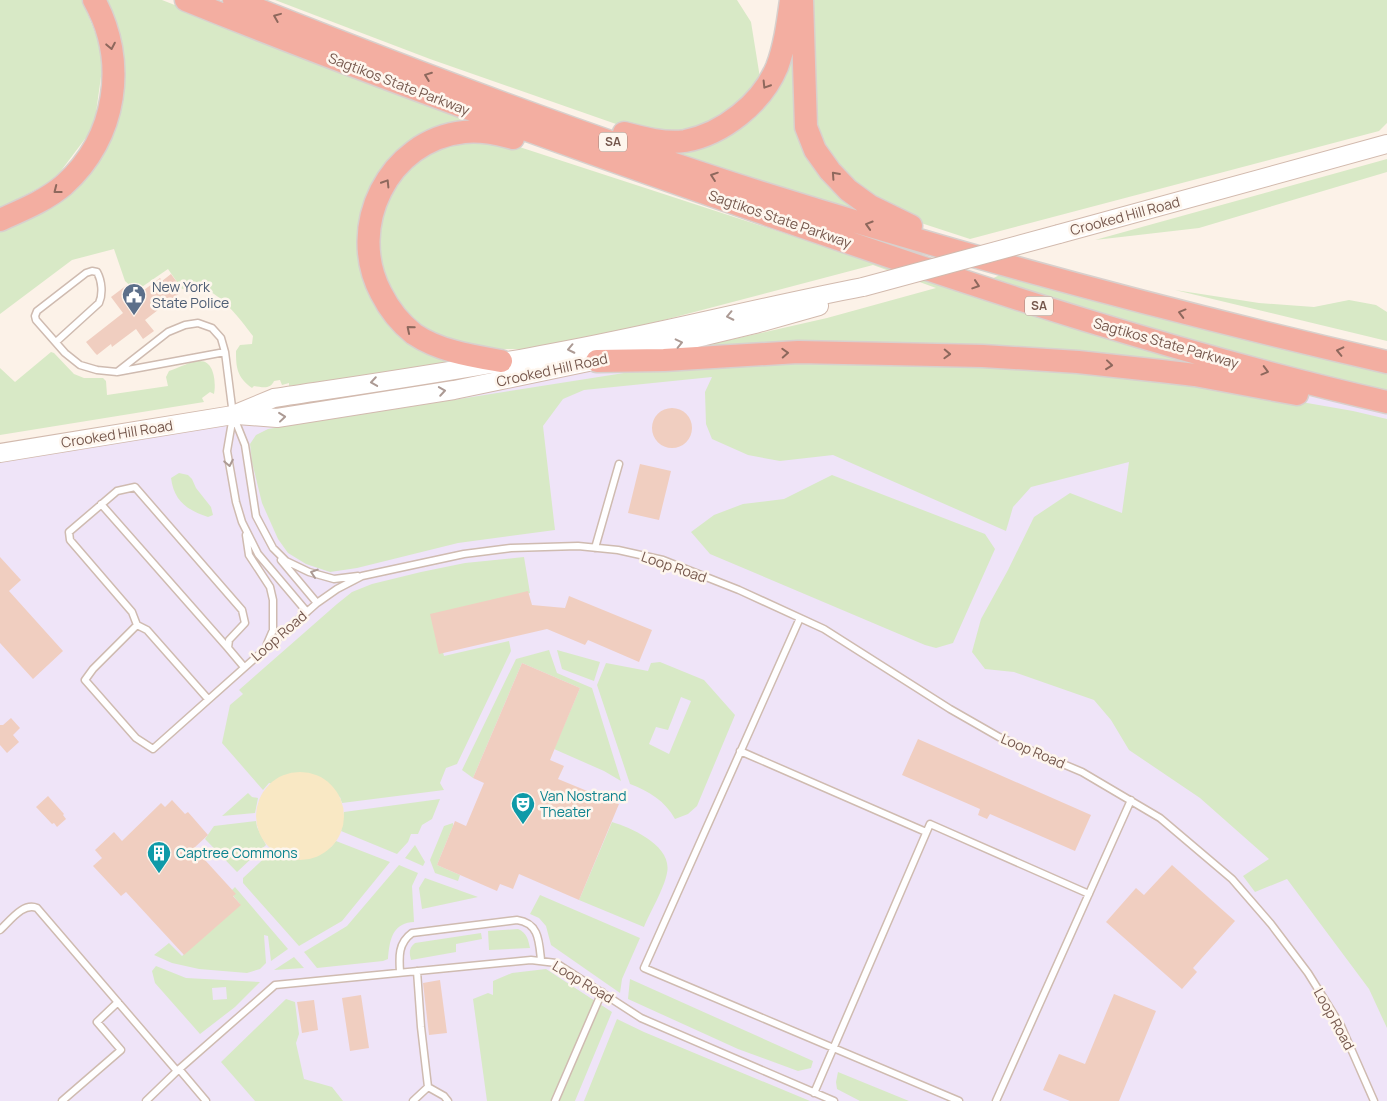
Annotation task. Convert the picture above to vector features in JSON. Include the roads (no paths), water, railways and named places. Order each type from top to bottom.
[{"type":"highway","points":[[0,219],[34,204],[64,185],[88,157],[104,128],[112,102],[114,63],[107,27],[94,0]]},
{"type":"highway","name":"Sagtikos State Parkway","points":[[186,0],[413,90],[621,164],[1040,306],[1166,344],[1329,389],[1387,402]]},
{"type":"highway","name":"Sagtikos State Parkway","points":[[234,0],[455,86],[758,191],[1000,264],[1204,319],[1387,362]]},
{"type":"highway","points":[[455,86],[635,136],[660,141],[684,141],[706,134],[729,123],[748,107],[764,89],[776,67],[785,40],[791,0]]},
{"type":"highway","points":[[802,0],[806,127],[815,150],[830,171],[848,190],[896,220],[1000,264]]},
{"type":"highway","points":[[500,361],[453,351],[427,341],[403,324],[393,314],[385,301],[372,272],[368,240],[369,223],[373,207],[389,177],[410,154],[423,146],[449,135],[464,132],[491,133],[538,146],[621,164]]},
{"type":"highway","points":[[597,361],[664,360],[798,352],[926,354],[1033,359],[1195,375],[1346,404],[1387,408]]},
{"type":"main road","name":"Crooked Hill Road","points":[[233,415],[274,398],[550,354],[737,314],[793,300],[863,287],[1387,144]]},
{"type":"main road","name":"Crooked Hill Road","points":[[0,453],[233,415],[277,418],[454,390],[701,338],[821,306],[863,287]]},
{"type":"lane","points":[[56,342],[99,303],[101,299],[101,278],[97,272],[92,271],[86,273],[37,311],[35,316],[36,320],[56,342],[80,365],[97,370],[117,372],[225,352]]},
{"type":"lane","points":[[117,372],[168,332],[185,325],[198,323],[212,328],[220,338],[225,352],[233,415],[246,445],[256,516],[273,548],[317,603]]},
{"type":"lane","points":[[233,415],[227,451],[236,502],[246,531],[265,564],[307,612]]},
{"type":"lane","points":[[595,548],[619,464]]},
{"type":"lane","points":[[208,699],[147,630],[137,625],[132,612],[70,540],[69,532],[117,491],[135,487],[242,610],[245,623],[229,640],[228,648]]},
{"type":"lane","points":[[101,504],[244,667]]},
{"type":"lane","points":[[246,531],[249,554],[270,587],[273,600],[273,630],[265,647]]},
{"type":"lane","name":"Loop Road","points":[[137,625],[93,669],[85,680],[136,738],[152,749],[265,647],[317,603],[337,589],[362,576],[464,554],[511,548],[578,546],[618,550],[663,560],[739,590],[824,629],[950,709],[999,737],[1082,772],[1160,818],[1232,879],[1271,924],[1308,972],[1341,1026],[1374,1101]]},
{"type":"lane","points":[[273,548],[286,561],[309,572],[334,579],[362,576]]},
{"type":"lane","points":[[800,618],[644,968],[960,1101]]},
{"type":"lane","points":[[740,751],[926,832]]},
{"type":"lane","points":[[996,1101],[1131,800]]},
{"type":"lane","points":[[814,1092],[930,824],[1089,894]]},
{"type":"lane","points":[[0,930],[28,906],[37,908],[206,1101]]},
{"type":"lane","points":[[400,972],[399,951],[402,944],[412,933],[516,920],[525,921],[536,932],[541,960]]},
{"type":"lane","name":"Loop Road","points":[[146,1101],[178,1070],[275,985],[541,960],[556,963],[650,1022],[834,1101]]},
{"type":"lane","points":[[417,971],[420,1027],[428,1087]]},
{"type":"lane","points":[[555,1101],[602,992]]},
{"type":"lane","points":[[62,1101],[121,1050],[97,1022],[118,1002]]},
{"type":"lane","points":[[413,1101],[428,1087]]},
{"type":"lane","points":[[428,1087],[444,1096],[448,1101]]},
{"type":"place","name":"New York State Police","points":[[134,316]]},
{"type":"place","name":"Van Nostrand Theater","points":[[523,825]]},
{"type":"place","name":"Captree Commons","points":[[159,874]]}]
